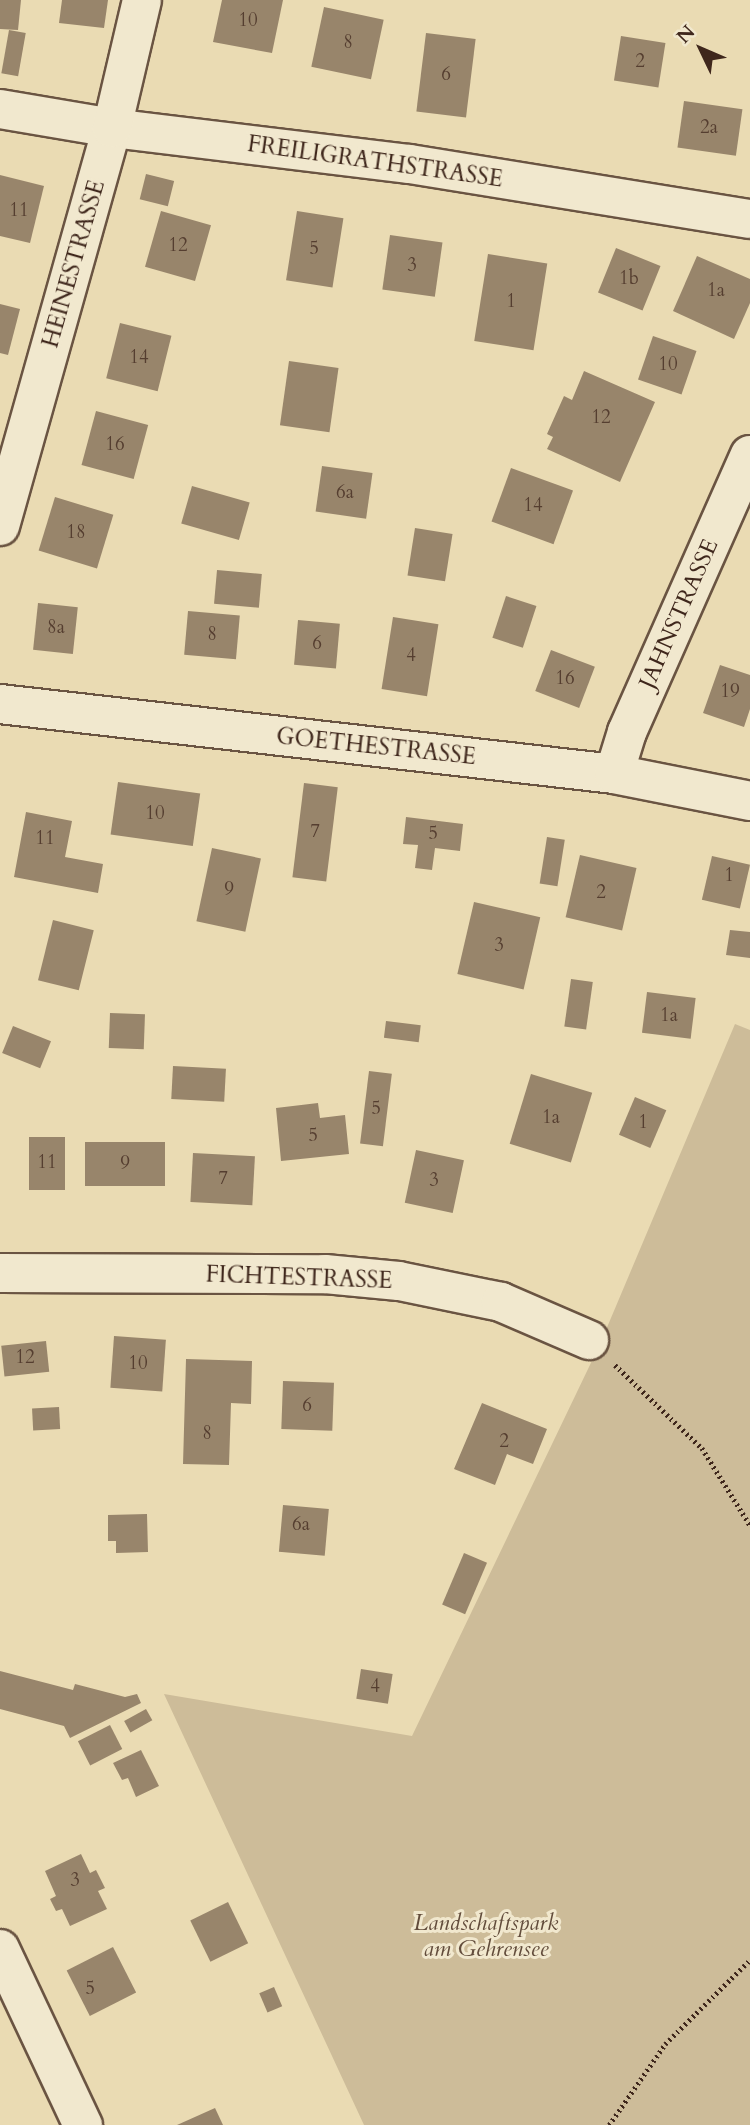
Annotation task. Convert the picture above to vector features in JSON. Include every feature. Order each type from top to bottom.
[{"type":"street","name":"HEINESTRASSE","points":[[0,526],[112,128],[142,0]]},
{"type":"street","name":"FREILIGRATHSTRASSE","points":[[0,109],[112,128],[410,164],[750,219]]},
{"type":"street","name":"JAHNSTRASSE","points":[[614,774],[627,732],[750,455]]},
{"type":"street","name":"GOETHESTRASSE","points":[[0,704],[614,774],[750,801]]},
{"type":"street","name":"FICHTESTRASSE","points":[[0,1273],[324,1274],[399,1281],[501,1302],[589,1340]]},
{"type":"street","points":[[0,1949],[83,2125]]},
{"type":"path","points":[[589,1340],[702,1448],[750,1525]]},
{"type":"path","points":[[609,2125],[634,2083],[665,2044],[750,1960]]},
{"type":"green space","name":"Landschaftspark am Gehrensee","points":[[735,1024],[750,1030],[750,2125],[364,2125],[164,1694],[412,1736],[600,1344]]},
{"type":"building","points":[[0,0],[21,0],[18,30],[0,29]]},
{"type":"building","points":[[62,0],[108,0],[104,28],[59,23]]},
{"type":"building","points":[[222,0],[283,0],[272,53],[213,42]]},
{"type":"building","points":[[324,7],[384,20],[371,79],[311,67]]},
{"type":"building","points":[[9,30],[26,33],[18,76],[1,73]]},
{"type":"building","points":[[426,33],[476,39],[466,118],[416,111]]},
{"type":"building","points":[[621,36],[665,43],[658,87],[614,80]]},
{"type":"building","points":[[684,101],[742,109],[736,156],[677,148]]},
{"type":"building","points":[[146,174],[174,181],[168,206],[140,199]]},
{"type":"building","points":[[0,175],[44,186],[30,243],[0,236]]},
{"type":"building","points":[[161,211],[211,225],[195,281],[145,267]]},
{"type":"building","points":[[297,211],[343,218],[332,287],[286,280]]},
{"type":"building","points":[[390,235],[442,242],[435,297],[382,289]]},
{"type":"building","points":[[616,248],[661,266],[643,310],[598,293]]},
{"type":"building","points":[[488,254],[547,263],[533,350],[474,341]]},
{"type":"building","points":[[697,256],[750,279],[750,303],[734,339],[673,311]]},
{"type":"building","points":[[0,304],[20,309],[8,355],[0,353]]},
{"type":"building","points":[[120,323],[171,336],[158,391],[106,378]]},
{"type":"building","points":[[653,336],[696,351],[682,394],[638,379]]},
{"type":"building","points":[[289,361],[339,368],[329,432],[280,425]]},
{"type":"building","points":[[584,371],[655,402],[620,482],[547,449],[553,437],[547,434],[564,396],[572,400]]},
{"type":"building","points":[[96,411],[148,425],[134,479],[82,465]]},
{"type":"building","points":[[322,466],[373,473],[366,519],[316,512]]},
{"type":"building","points":[[511,468],[573,491],[554,544],[492,522]]},
{"type":"building","points":[[192,486],[250,503],[239,540],[181,523]]},
{"type":"building","points":[[55,497],[113,515],[97,568],[39,551]]},
{"type":"building","points":[[415,528],[453,534],[445,581],[407,575]]},
{"type":"building","points":[[217,570],[262,574],[259,608],[214,604]]},
{"type":"building","points":[[506,596],[536,606],[523,648],[492,638]]},
{"type":"building","points":[[38,603],[78,607],[73,654],[33,650]]},
{"type":"building","points":[[188,611],[240,616],[236,659],[184,655]]},
{"type":"building","points":[[393,617],[438,624],[427,696],[382,689]]},
{"type":"building","points":[[298,620],[340,624],[336,668],[294,665]]},
{"type":"building","points":[[551,650],[595,667],[579,708],[535,691]]},
{"type":"building","points":[[720,665],[750,675],[750,709],[744,727],[703,713]]},
{"type":"building","points":[[118,782],[200,794],[193,846],[111,834]]},
{"type":"building","points":[[304,783],[338,787],[326,881],[292,877]]},
{"type":"building","points":[[26,812],[72,821],[65,857],[103,864],[98,893],[14,877]]},
{"type":"building","points":[[406,817],[463,824],[460,851],[435,848],[432,870],[415,868],[418,845],[403,844]]},
{"type":"building","points":[[547,837],[565,840],[557,886],[540,883]]},
{"type":"building","points":[[212,848],[261,858],[245,932],[196,921]]},
{"type":"building","points":[[580,855],[637,868],[622,930],[566,917]]},
{"type":"building","points":[[712,856],[750,865],[740,909],[702,900]]},
{"type":"building","points":[[474,902],[540,917],[524,989],[457,974]]},
{"type":"building","points":[[53,920],[94,930],[79,990],[38,980]]},
{"type":"building","points":[[730,930],[750,932],[750,958],[726,955]]},
{"type":"building","points":[[571,979],[593,982],[586,1030],[564,1027]]},
{"type":"building","points":[[647,992],[696,998],[691,1039],[642,1033]]},
{"type":"building","points":[[110,1013],[145,1014],[144,1049],[109,1048]]},
{"type":"building","points":[[386,1021],[421,1025],[419,1042],[384,1038]]},
{"type":"building","points":[[13,1026],[51,1041],[40,1068],[2,1053]]},
{"type":"building","points":[[173,1066],[226,1069],[224,1102],[171,1099]]},
{"type":"building","points":[[369,1071],[392,1074],[383,1146],[360,1143]]},
{"type":"building","points":[[531,1074],[592,1093],[571,1163],[510,1144]]},
{"type":"building","points":[[635,1097],[666,1110],[650,1148],[619,1135]]},
{"type":"building","points":[[318,1103],[320,1118],[345,1115],[349,1154],[281,1161],[276,1108]]},
{"type":"building","points":[[29,1137],[65,1137],[65,1190],[29,1190]]},
{"type":"building","points":[[85,1142],[165,1142],[165,1186],[85,1186]]},
{"type":"building","points":[[416,1150],[464,1160],[453,1213],[405,1203]]},
{"type":"building","points":[[193,1153],[255,1156],[252,1205],[190,1202]]},
{"type":"building","points":[[114,1336],[166,1340],[162,1392],[110,1388]]},
{"type":"building","points":[[46,1341],[49,1372],[4,1377],[1,1346]]},
{"type":"building","points":[[186,1359],[252,1361],[251,1404],[231,1403],[229,1465],[183,1464]]},
{"type":"building","points":[[283,1381],[334,1383],[332,1431],[281,1429]]},
{"type":"building","points":[[482,1403],[547,1429],[533,1464],[507,1454],[495,1485],[454,1469]]},
{"type":"building","points":[[59,1407],[60,1429],[33,1430],[32,1408]]},
{"type":"building","points":[[283,1505],[329,1509],[325,1556],[279,1552]]},
{"type":"building","points":[[147,1514],[148,1552],[116,1553],[116,1541],[108,1541],[108,1515]]},
{"type":"building","points":[[464,1553],[487,1563],[465,1614],[442,1605]]},
{"type":"building","points":[[361,1669],[393,1674],[388,1704],[356,1699]]},
{"type":"building","points":[[0,1671],[73,1690],[75,1684],[125,1697],[137,1694],[141,1703],[70,1738],[64,1726],[0,1709]]},
{"type":"building","points":[[146,1709],[152,1720],[130,1732],[124,1721]]},
{"type":"building","points":[[110,1725],[122,1749],[90,1765],[78,1741]]},
{"type":"building","points":[[141,1750],[159,1786],[136,1797],[128,1778],[122,1780],[113,1763]]},
{"type":"building","points":[[81,1854],[90,1873],[96,1870],[105,1888],[98,1891],[107,1909],[70,1926],[62,1909],[56,1911],[50,1899],[56,1896],[45,1871]]},
{"type":"building","points":[[228,1902],[248,1943],[210,1962],[190,1920]]},
{"type":"building","points":[[113,1947],[136,1992],[90,2016],[67,1971]]},
{"type":"building","points":[[274,1987],[282,2006],[267,2013],[259,1993]]},
{"type":"building","points":[[215,2108],[223,2125],[177,2125]]}]
